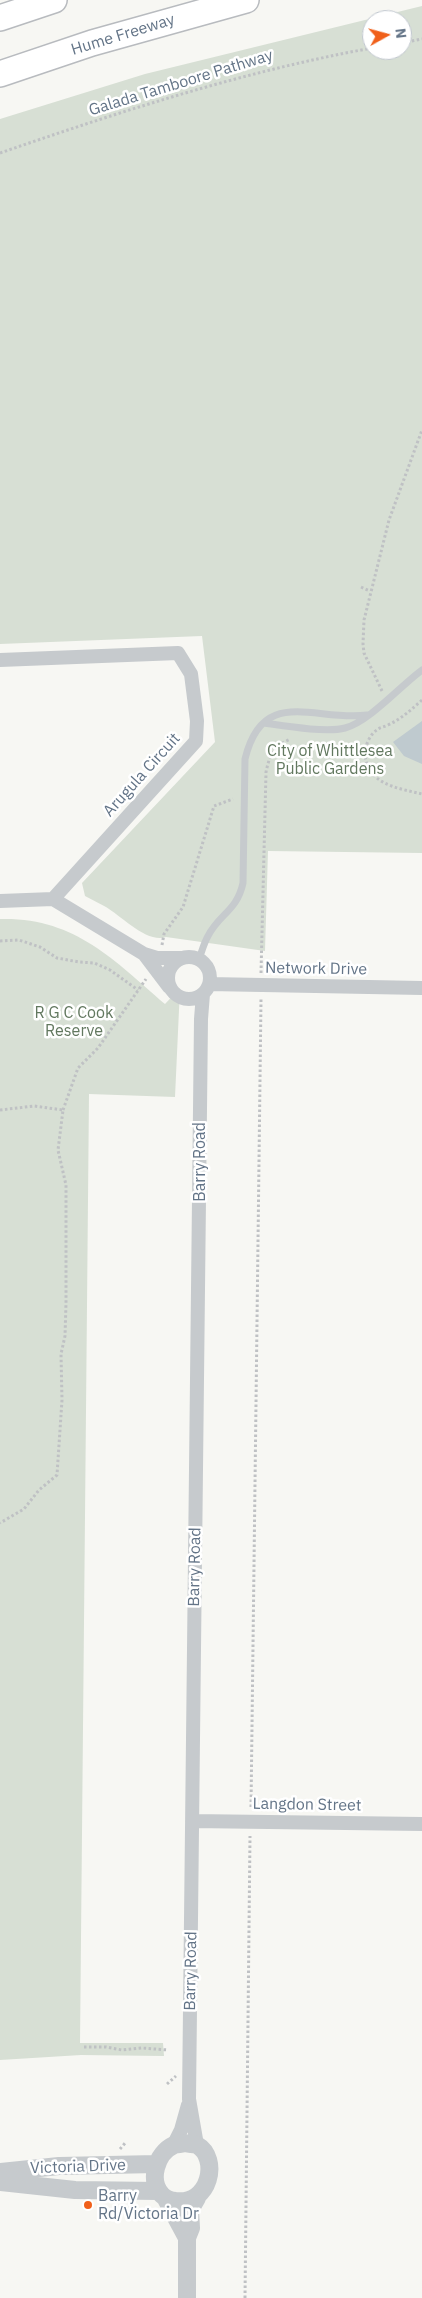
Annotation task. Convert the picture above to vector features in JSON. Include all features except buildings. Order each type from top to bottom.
[{"type":"highway","points":[[0,18],[54,0]]},
{"type":"highway","name":"Hume Freeway","points":[[0,74],[92,43],[246,0]]},
{"type":"street","name":"Arugula Circuit","points":[[0,660],[178,653],[191,674],[197,721],[196,741],[53,899]]},
{"type":"street","points":[[0,901],[53,899],[158,962],[175,995],[183,999],[192,1000],[206,989],[210,973],[206,965],[199,959],[191,956],[158,962]]},
{"type":"street","points":[[170,988],[169,970],[174,962],[182,958]]},
{"type":"street","name":"Network Drive","points":[[206,989],[261,985],[422,988]]},
{"type":"street","name":"Barry Road","points":[[197,2146],[189,2099],[201,1034],[206,989]]},
{"type":"street","name":"Barry Road","points":[[183,999],[196,1020],[201,1034]]},
{"type":"street","name":"Langdon Street","points":[[192,1821],[422,1824]]},
{"type":"street","name":"Barry Road","points":[[173,2146],[181,2130],[189,2099]]},
{"type":"street","points":[[186,2298],[187,2238],[191,2228],[190,2210],[204,2190],[209,2173],[205,2154],[197,2146],[185,2143],[173,2146],[164,2154],[157,2164],[154,2178],[187,2238]]},
{"type":"street","name":"Victoria Drive","points":[[0,2172],[68,2165],[157,2164]]},
{"type":"street","name":"Victoria Drive","points":[[0,2182],[75,2190],[162,2195]]},
{"type":"street","points":[[162,2195],[181,2202],[197,2198]]},
{"type":"lane","points":[[264,723],[339,729],[353,724],[386,701],[422,670]]},
{"type":"lane","points":[[199,959],[208,936],[229,912],[240,894],[243,883],[245,759],[249,743],[255,731],[275,715],[286,712],[301,711],[349,717],[366,715]]},
{"type":"path","name":"Galada Tamboore Pathway","points":[[0,153],[242,76],[316,58],[362,50]]},
{"type":"path","points":[[386,701],[369,664],[363,644],[364,620],[389,520],[422,430]]},
{"type":"path","points":[[361,587],[370,591]]},
{"type":"path","points":[[422,700],[405,715],[376,730],[365,749],[366,766],[369,772],[376,778],[394,786],[422,794]]},
{"type":"path","points":[[245,2298],[264,789],[270,754],[281,743],[294,738]]},
{"type":"path","points":[[0,1523],[24,1509],[39,1490],[57,1475],[62,1400],[61,1354],[65,1336],[66,1303],[66,1185],[58,1150],[63,1110],[78,1068],[98,1048],[158,962],[164,934],[183,907],[214,806],[229,799],[244,799]]},
{"type":"path","points":[[0,941],[19,940],[40,947],[57,958],[94,963],[110,970],[138,990]]},
{"type":"path","points":[[0,1110],[34,1106],[63,1110]]},
{"type":"path","points":[[84,2047],[106,2047],[122,2050],[142,2048],[168,2050]]},
{"type":"green space","name":"City of Whittlesea Public Gardens","points":[[422,6],[422,853],[268,851],[265,951],[166,937],[151,937],[106,907],[85,896],[82,883],[215,742],[202,636],[0,644],[0,119],[145,74],[362,21],[362,60],[412,60],[412,10],[406,10]]},
{"type":"green space","name":"R G C Cook Reserve","points":[[0,919],[26,920],[50,925],[71,933],[91,944],[128,971],[165,1004],[180,988],[175,1097],[89,1094],[80,2043],[163,2043],[164,2056],[81,2055],[0,2060]]},
{"type":"shaded area","points":[[422,721],[422,764],[404,756],[393,742]]},
{"type":"place","name":"Barry Rd/Victoria Dr","points":[[88,2205]]}]
